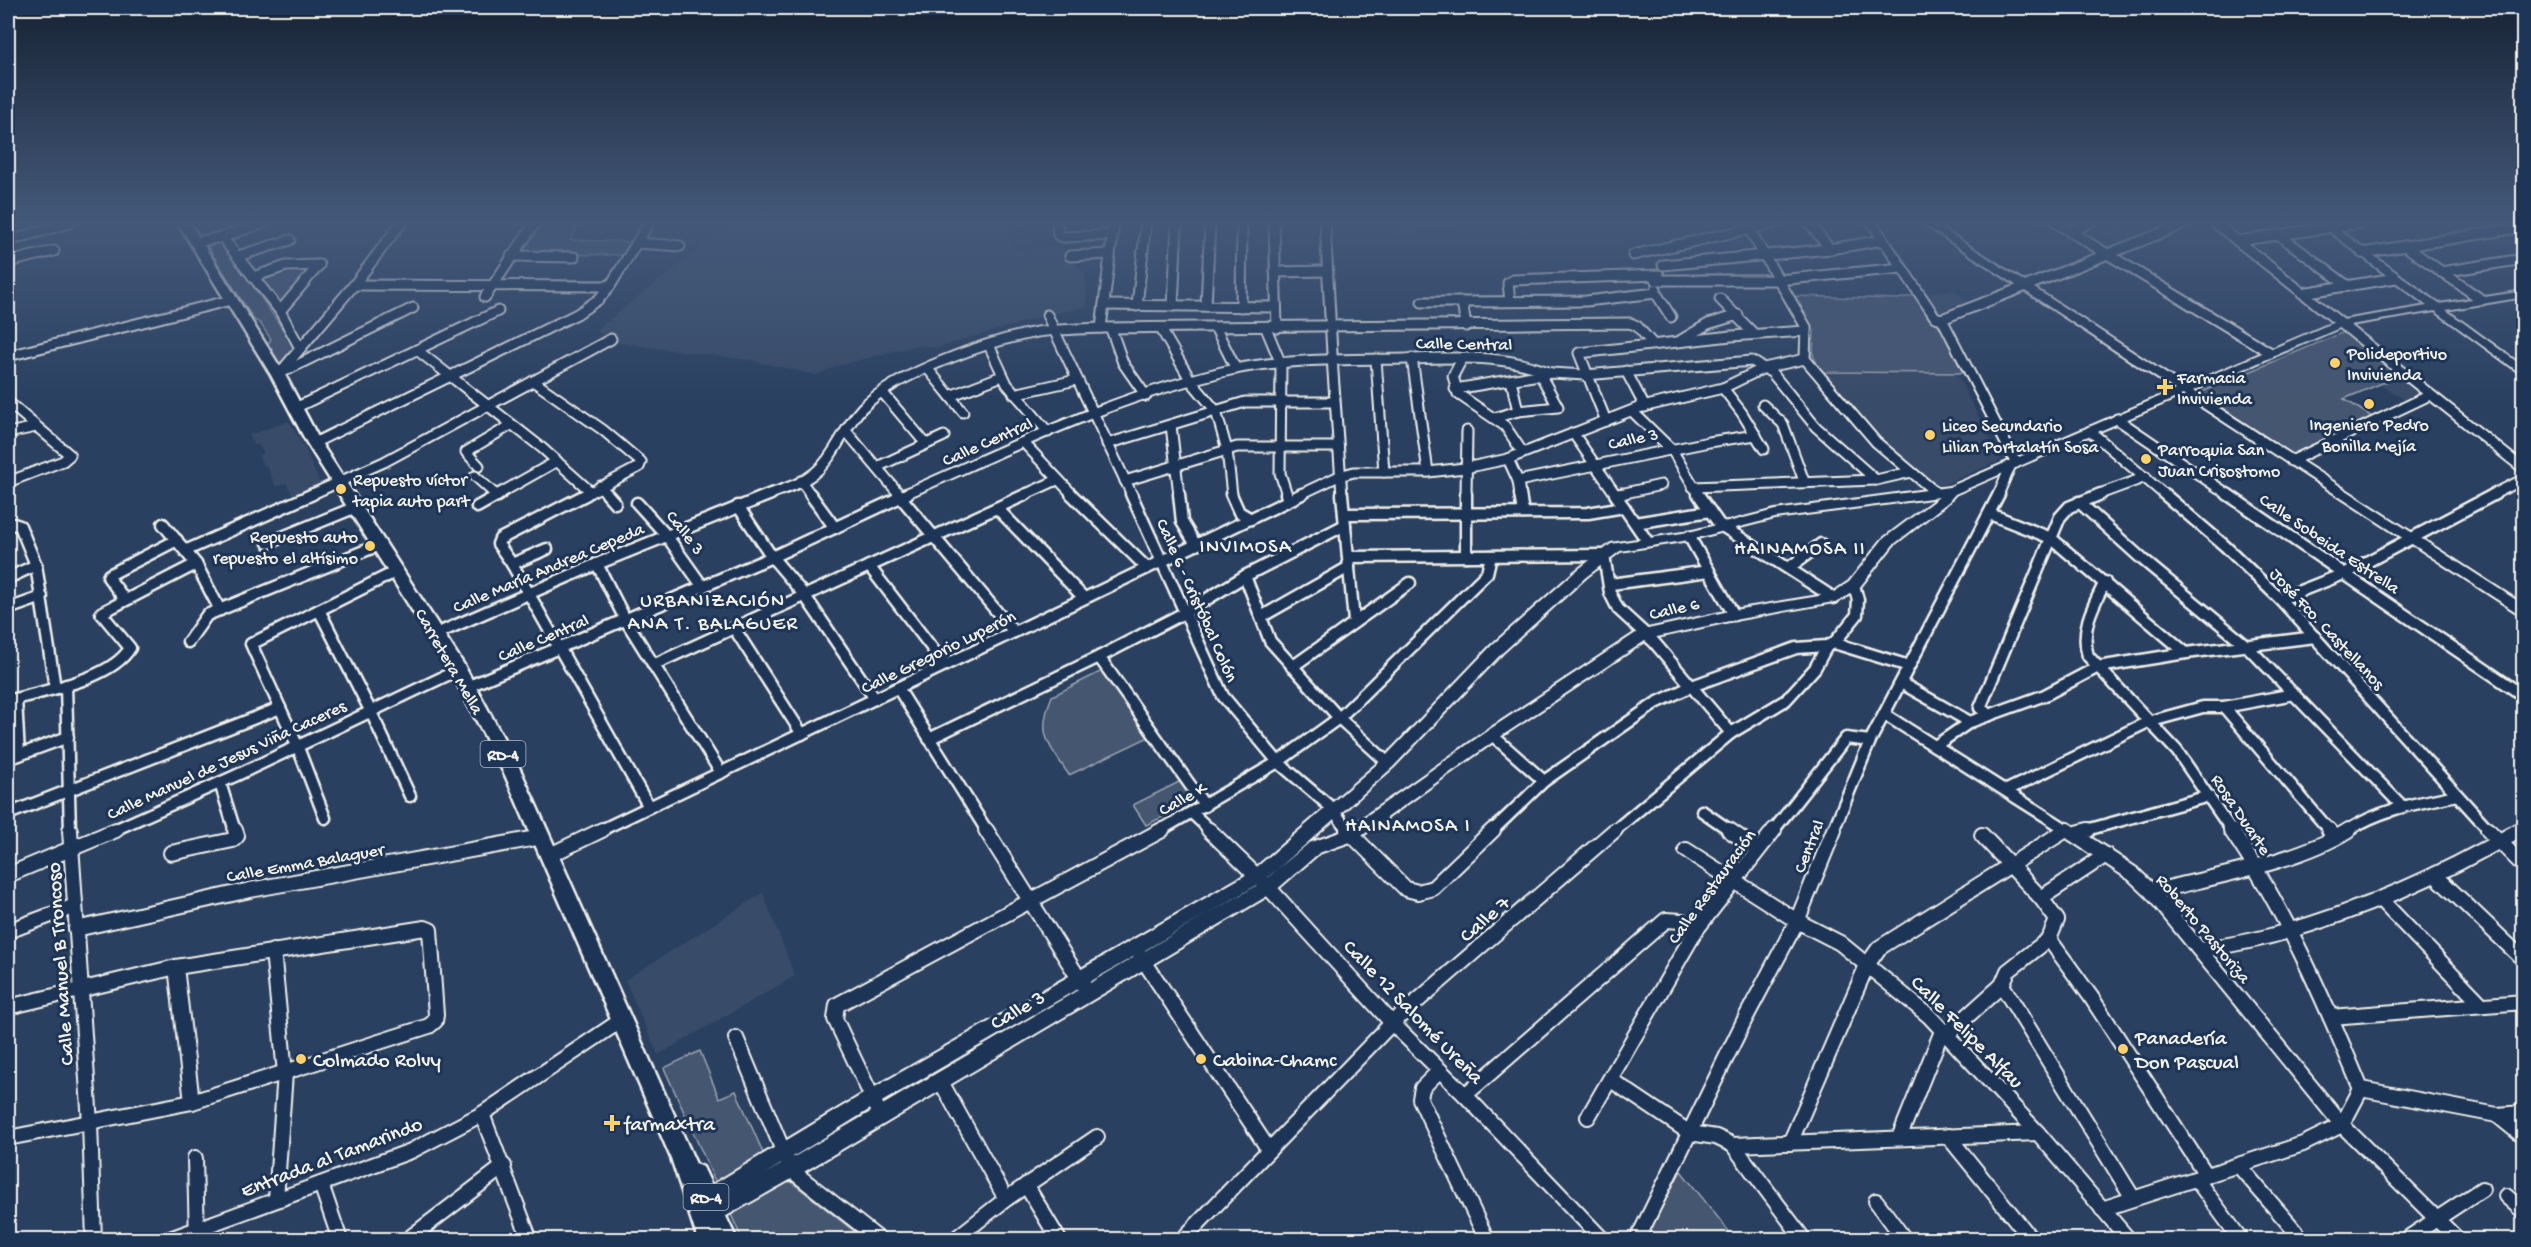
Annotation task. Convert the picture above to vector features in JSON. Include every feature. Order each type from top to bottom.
[{"type":"main road","name":"Carretera Mella","points":[[220,281],[278,375],[314,443],[458,670],[513,774],[623,1019],[705,1215]]},
{"type":"main road","name":"RD-4","points":[[705,1215],[726,1239]]},
{"type":"street","points":[[256,281],[280,311],[300,348]]},
{"type":"street","points":[[280,311],[305,281]]},
{"type":"street","points":[[278,375],[357,281]]},
{"type":"street","points":[[485,297],[495,281]]},
{"type":"street","points":[[314,443],[577,314],[599,299],[613,281]]},
{"type":"street","points":[[1107,281],[1104,305],[1106,328],[1123,363],[1146,396]]},
{"type":"street","points":[[1137,306],[1140,281]]},
{"type":"street","points":[[1173,306],[1174,281]]},
{"type":"street","points":[[1206,306],[1207,281]]},
{"type":"street","points":[[1241,281],[1241,307]]},
{"type":"street","points":[[1275,281],[1277,328]]},
{"type":"street","points":[[1326,281],[1339,476],[1354,621]]},
{"type":"street","points":[[1510,301],[1508,283],[1511,281]]},
{"type":"street","points":[[1657,281],[1656,293],[1671,317]]},
{"type":"street","points":[[1779,281],[1806,327],[1805,359],[1876,442],[1934,491]]},
{"type":"street","points":[[1911,281],[1935,317],[1942,319],[2038,281]]},
{"type":"street","points":[[2013,281],[2523,612]]},
{"type":"street","points":[[2152,281],[2271,353]]},
{"type":"street","points":[[2287,281],[2523,469]]},
{"type":"street","points":[[2341,281],[2348,286]]},
{"type":"street","points":[[2302,293],[2377,281]]},
{"type":"street","points":[[2400,281],[2523,373]]},
{"type":"street","points":[[2454,281],[2482,300]]},
{"type":"street","points":[[354,285],[610,286]]},
{"type":"street","points":[[1422,302],[1586,301],[1656,293]]},
{"type":"street","points":[[1261,617],[1348,562],[1466,556],[1604,555],[1616,548],[1689,536],[1775,513],[1848,506],[1934,491],[1951,491],[2341,323],[2523,294]]},
{"type":"street","points":[[1720,299],[1754,334]]},
{"type":"street","points":[[8,356],[231,300]]},
{"type":"street","points":[[1462,302],[1466,326]]},
{"type":"street","points":[[1104,305],[1276,307]]},
{"type":"street","points":[[278,375],[413,308]]},
{"type":"street","points":[[295,408],[498,311]]},
{"type":"street","name":"Calle 6 - Cristóbal Colón","points":[[1047,315],[1163,561],[1184,613],[1223,696],[1278,762],[1333,809],[1351,835],[1406,889],[1418,892],[1433,888],[1544,781]]},
{"type":"street","points":[[1681,340],[1711,321],[1738,315]]},
{"type":"street","points":[[1942,319],[2014,464]]},
{"type":"street","name":"Calle María Andrea Cepeda","points":[[435,634],[821,471],[852,418],[869,402],[928,369],[963,353],[989,345],[1054,330],[1106,328],[1216,329],[1630,323],[1637,326],[1652,343]]},
{"type":"street","points":[[1266,328],[1281,364],[1281,484],[1288,500]]},
{"type":"street","points":[[1161,329],[1191,381],[1216,411],[1227,450],[1234,507],[1251,519]]},
{"type":"street","points":[[1216,329],[1236,369]]},
{"type":"street","points":[[1606,421],[1585,375],[1579,352],[1681,340],[1806,332]]},
{"type":"street","points":[[187,550],[341,483],[611,339]]},
{"type":"street","points":[[989,345],[1002,376],[1014,394],[1048,432]]},
{"type":"street","points":[[417,350],[557,461],[590,491]]},
{"type":"street","points":[[1463,357],[1453,376],[1458,394],[1505,426],[1523,453]]},
{"type":"street","points":[[1412,358],[1428,472]]},
{"type":"street","name":"Calle Central","points":[[467,687],[772,557],[899,497],[1048,432],[1093,414],[1191,381],[1236,369],[1281,364],[1412,358],[1510,359],[1529,363],[1546,374]]},
{"type":"street","points":[[1376,359],[1384,472]]},
{"type":"street","points":[[1764,368],[1805,359]]},
{"type":"street","points":[[1455,389],[1546,374],[1585,375],[1743,361],[1758,363],[1786,388],[1814,425],[1876,480]]},
{"type":"street","name":"Calle Gregorio Luperón","points":[[550,855],[1339,476],[1354,472],[1428,472],[1465,468],[1508,459],[1632,411],[1723,388],[1764,368]]},
{"type":"street","points":[[928,369],[963,412]]},
{"type":"street","points":[[1626,371],[1645,407]]},
{"type":"street","points":[[1494,418],[1518,411],[1558,407],[1546,374]]},
{"type":"street","points":[[950,396],[1002,376]]},
{"type":"street","points":[[1014,394],[1076,380]]},
{"type":"street","points":[[1511,380],[1518,411]]},
{"type":"street","points":[[533,381],[603,430],[640,462],[639,467],[500,539],[498,544],[512,564],[649,807]]},
{"type":"street","points":[[1723,388],[1764,449]]},
{"type":"street","points":[[883,393],[926,444]]},
{"type":"street","points":[[2291,461],[2430,395]]},
{"type":"street","points":[[8,402],[70,456],[68,459],[8,482]]},
{"type":"street","points":[[1107,444],[1245,402],[1334,402]]},
{"type":"street","points":[[1763,405],[1783,424],[1804,481]]},
{"type":"street","points":[[1632,411],[1672,450],[1693,487],[1723,526],[1790,567],[1834,598]]},
{"type":"street","name":"Calle Sobeida Estrella","points":[[2118,419],[2523,696]]},
{"type":"street","points":[[496,495],[466,453],[511,425]]},
{"type":"street","points":[[1171,425],[1182,522],[1196,544]]},
{"type":"street","points":[[8,435],[36,426]]},
{"type":"street","points":[[846,431],[1014,632]]},
{"type":"street","points":[[1466,556],[1467,431]]},
{"type":"street","name":"José Fco. Castellanos","points":[[2090,431],[2225,546],[2280,599],[2523,866]]},
{"type":"street","points":[[1573,433],[1647,542]]},
{"type":"street","name":"Calle 3","points":[[1518,481],[1756,435]]},
{"type":"street","points":[[877,467],[944,436]]},
{"type":"street","points":[[1024,443],[1057,480],[1147,568]]},
{"type":"street","points":[[1125,481],[1237,447],[1337,447]]},
{"type":"street","points":[[1508,459],[1518,481],[1523,513]]},
{"type":"street","points":[[477,507],[557,461]]},
{"type":"street","name":"Central","points":[[1637,1239],[1797,921],[1870,741],[2014,464]]},
{"type":"street","points":[[1693,487],[1876,480],[1911,472]]},
{"type":"street","points":[[1985,711],[2060,517],[2069,507],[2079,502],[2146,477]]},
{"type":"street","points":[[2280,599],[2346,573],[2409,537],[2523,478]]},
{"type":"street","points":[[654,665],[1057,480]]},
{"type":"street","points":[[801,481],[835,528]]},
{"type":"street","points":[[1616,495],[1661,485]]},
{"type":"street","points":[[600,486],[615,503]]},
{"type":"street","name":"Calle 6","points":[[1351,835],[1492,735],[1644,635],[1734,615],[1834,598],[1854,585],[1888,542],[1944,499],[1951,491]]},
{"type":"street","points":[[2079,502],[2247,646],[2402,806]]},
{"type":"street","name":"Calle 3","points":[[637,503],[666,535],[703,587]]},
{"type":"street","points":[[738,506],[772,557],[805,596],[875,699]]},
{"type":"street","points":[[268,543],[356,507]]},
{"type":"street","points":[[929,739],[1184,613],[1344,519],[1467,513],[1588,513],[1624,507]]},
{"type":"street","points":[[998,508],[1084,598]]},
{"type":"street","points":[[1635,523],[1710,510]]},
{"type":"street","points":[[1990,514],[2051,538],[2186,653]]},
{"type":"street","name":"Calle Manuel B Troncoso","points":[[8,526],[14,524],[20,526],[36,565],[61,686],[68,737],[71,850],[90,1123],[94,1239]]},
{"type":"street","points":[[163,524],[187,550],[212,586],[220,610]]},
{"type":"street","points":[[1689,536],[1734,615]]},
{"type":"street","points":[[124,600],[108,577],[109,575],[177,540]]},
{"type":"street","points":[[1790,567],[1821,544]]},
{"type":"street","points":[[188,642],[205,616],[379,545]]},
{"type":"street","points":[[512,564],[547,549]]},
{"type":"street","points":[[1604,555],[1611,584],[1610,593],[1618,609],[1654,642],[1731,734]]},
{"type":"street","name":"Calle 3","points":[[1263,882],[1333,809],[1388,763],[1497,649],[1604,555]]},
{"type":"street","name":"Calle K","points":[[874,1097],[835,1020],[837,1005],[1031,902],[1205,806],[1278,762],[1339,718],[1487,573],[1491,556]]},
{"type":"street","points":[[68,737],[13,757],[12,700],[61,686],[118,664],[129,654],[130,648],[100,614],[196,564]]},
{"type":"street","points":[[597,564],[625,619],[721,773]]},
{"type":"street","points":[[8,578],[36,565]]},
{"type":"street","points":[[869,566],[945,665]]},
{"type":"street","points":[[325,818],[297,745],[251,644],[397,571]]},
{"type":"street","points":[[1611,584],[1709,571]]},
{"type":"street","points":[[1245,576],[1270,641],[1339,718],[1388,763]]},
{"type":"street","name":"Rosa Duarte","points":[[2105,582],[2091,610],[2083,637],[2088,656],[2177,751],[2256,866],[2331,1017],[2361,1089]]},
{"type":"street","points":[[1292,667],[1410,583]]},
{"type":"street","name":"Calle 7","points":[[1182,1239],[1392,1023],[1637,811],[1731,734],[1786,700],[1815,668],[1830,644],[1857,615],[1858,600],[1854,585]]},
{"type":"street","points":[[8,609],[42,597]]},
{"type":"street","points":[[319,610],[371,712],[410,796]]},
{"type":"street","points":[[734,628],[802,734]]},
{"type":"street","points":[[1935,746],[1985,711],[2045,694],[2098,667],[2186,653],[2315,637]]},
{"type":"street","points":[[1492,735],[1544,781],[1595,743],[1656,704],[1692,686],[1796,648],[1830,644],[1909,666]]},
{"type":"street","points":[[1099,657],[1205,806]]},
{"type":"street","name":"Calle Manuel de Jesus Viña Caceres","points":[[8,875],[71,850],[220,783],[458,670]]},
{"type":"street","points":[[1901,683],[1970,722]]},
{"type":"street","points":[[898,688],[1084,987]]},
{"type":"street","points":[[2007,789],[2148,722],[2203,707],[2224,707],[2294,694]]},
{"type":"street","points":[[2224,707],[2335,837]]},
{"type":"street","points":[[8,814],[280,708]]},
{"type":"street","name":"Roberto Pastoriza","points":[[1884,714],[2007,789],[2106,855],[2152,892],[2342,1125],[2458,1239]]},
{"type":"street","name":"Calle Restauración","points":[[1588,1117],[1696,930],[1846,738],[1870,741]]},
{"type":"street","points":[[171,853],[232,840],[237,836],[220,783]]},
{"type":"street","points":[[2152,892],[2256,866],[2330,842],[2364,820],[2402,806],[2457,795]]},
{"type":"street","points":[[1790,1143],[1867,965],[1879,948],[2010,863],[2069,832],[2209,796]]},
{"type":"street","points":[[1702,811],[1758,850]]},
{"type":"street","name":"Calle 12 Salomé Ureña","points":[[1192,813],[1263,882],[1392,1023],[1465,1095],[1603,1239]]},
{"type":"street","points":[[2201,950],[2288,932],[2380,899],[2435,875],[2523,827]]},
{"type":"street","name":"Calle 3","points":[[786,1162],[881,1116],[1084,987],[1263,882],[1314,848],[1351,835]]},
{"type":"street","points":[[1899,1138],[1942,1031],[1952,1030],[2001,985],[2008,971],[2049,939],[2057,918],[2010,863],[1982,835]]},
{"type":"street","name":"Calle Emma Balaguer","points":[[76,929],[140,912],[261,887],[542,837]]},
{"type":"street","name":"Calle Felipe Alfau","points":[[1686,850],[1797,921],[1840,943],[1929,1016],[2038,1133],[2129,1239]]},
{"type":"street","points":[[2041,898],[2106,855]]},
{"type":"street","points":[[2435,875],[2523,960]]},
{"type":"street","points":[[2380,899],[2482,1005]]},
{"type":"street","points":[[8,931],[75,906]]},
{"type":"street","points":[[1465,1095],[1666,920],[1682,921],[1696,930]]},
{"type":"street","points":[[8,1007],[176,967],[425,928],[430,930],[436,1015],[435,1021],[429,1026],[192,1102],[8,1138]]},
{"type":"street","points":[[2049,939],[2091,997],[2241,1239]]},
{"type":"street","points":[[273,951],[285,1073],[276,1199]]},
{"type":"street","points":[[1140,954],[1269,1150]]},
{"type":"street","points":[[176,967],[192,1102]]},
{"type":"street","points":[[2001,985],[2041,1045],[2133,1198]]},
{"type":"street","name":"Calle 3","points":[[705,1215],[786,1162],[874,1097],[1084,987]]},
{"type":"street","points":[[2331,1017],[2523,1002]]},
{"type":"street","name":"Entrada al Tamarindo","points":[[167,1239],[196,1234],[276,1199],[411,1151],[482,1114],[623,1019]]},
{"type":"street","points":[[736,1038],[786,1162],[880,1239]]},
{"type":"street","points":[[1440,1070],[1422,1088],[1420,1099],[1487,1239]]},
{"type":"street","points":[[940,1080],[1006,1199]]},
{"type":"street","points":[[1611,1080],[1690,1133],[1716,1137],[1733,1145],[2038,1133]]},
{"type":"street","points":[[2102,1209],[2303,1144],[2342,1125],[2361,1089],[2497,1114],[2523,1113]]},
{"type":"street","points":[[874,1097],[881,1116]]},
{"type":"street","points":[[482,1114],[504,1166],[530,1239]]},
{"type":"street","points":[[2497,1114],[2523,1137]]},
{"type":"street","points":[[1948,1136],[2032,1239]]},
{"type":"street","points":[[954,1239],[1006,1199],[1097,1137]]},
{"type":"street","points":[[1733,1145],[1804,1239]]},
{"type":"street","points":[[195,1158],[196,1234]]},
{"type":"street","points":[[407,1239],[424,1234],[504,1166]]},
{"type":"street","points":[[2239,1166],[2303,1239]]},
{"type":"street","points":[[321,1184],[340,1239]]},
{"type":"street","points":[[1026,1185],[1059,1239]]},
{"type":"street","points":[[2405,1239],[2482,1189]]},
{"type":"street","points":[[2506,1196],[2523,1212]]},
{"type":"street","points":[[1876,1201],[1905,1239]]},
{"type":"shaded area","points":[[230,281],[250,281],[296,348],[284,361],[279,363],[268,344],[271,339],[260,323],[254,320]]},
{"type":"shaded area","points":[[261,281],[300,281],[280,306]]},
{"type":"shaded area","points":[[658,281],[1085,281],[1087,307],[1044,316],[936,348],[919,345],[840,365],[816,375],[749,360],[611,342],[596,330]]},
{"type":"shaded area","points":[[1954,289],[1969,303],[1938,314],[1924,293]]},
{"type":"shaded area","points":[[1915,295],[1929,319],[1939,322],[1966,373],[1821,372],[1813,355],[1814,331],[1795,296],[1898,299]]},
{"type":"shaded area","points":[[2344,332],[2399,376],[2344,399],[2372,417],[2293,455],[2197,394]]},
{"type":"shaded area","name":"Liceo Secundario Lilian Portalatín Sosa","points":[[1821,372],[1956,373],[2001,460],[1935,488],[1895,458]]},
{"type":"shaded area","points":[[2399,376],[2423,393],[2407,401],[2379,384]]},
{"type":"shaded area","points":[[289,421],[306,451],[322,488],[295,499],[286,483],[276,487],[266,465],[264,466],[258,456],[264,453],[258,444],[254,446],[249,435]]},
{"type":"shaded area","points":[[1102,671],[1149,737],[1069,775],[1055,755],[1047,738],[1045,720],[1047,709],[1052,696]]},
{"type":"shaded area","points":[[1181,781],[1195,801],[1146,825],[1133,805]]},
{"type":"shaded area","points":[[763,893],[795,976],[658,1055],[625,980]]},
{"type":"shaded area","points":[[700,1051],[719,1098],[736,1091],[764,1155],[716,1183],[664,1068]]},
{"type":"shaded area","points":[[1681,1171],[1735,1239],[1644,1240]]},
{"type":"shaded area","points":[[789,1180],[864,1239],[742,1239],[729,1210]]},
{"type":"place","name":"Polideportivo Invivienda","points":[[2335,363]]},
{"type":"place","name":"Farmacia Invivienda","points":[[2165,387]]},
{"type":"place","name":"Ingeniero Pedro Bonilla Mejía","points":[[2369,404]]},
{"type":"place","name":"Liceo Secundario Lilian Portalatín Sosa","points":[[1930,435]]},
{"type":"place","name":"Parroquia San Juan Crisostomo","points":[[2146,459]]},
{"type":"place","name":"Repuesto víctor tapia auto part","points":[[341,489]]},
{"type":"place","name":"Repuesto auto repuesto el altísimo","points":[[370,546]]},
{"type":"place","name":"Panadería Don Pascual","points":[[2123,1049]]},
{"type":"place","name":"Colmado Rolvy","points":[[301,1059]]},
{"type":"place","name":"Cabina-Chamc","points":[[1201,1059]]},
{"type":"place","name":"farmaxtra","points":[[612,1123]]},
{"type":"district","name":"INVIMOSA","points":[[1246,545]]},
{"type":"district","name":"HAINAMOSA II","points":[[1800,547]]},
{"type":"district","name":"URBANIZACIÓN ANA T. BALAGUER","points":[[713,610]]},
{"type":"district","name":"HAINAMOSA I","points":[[1408,824]]}]
